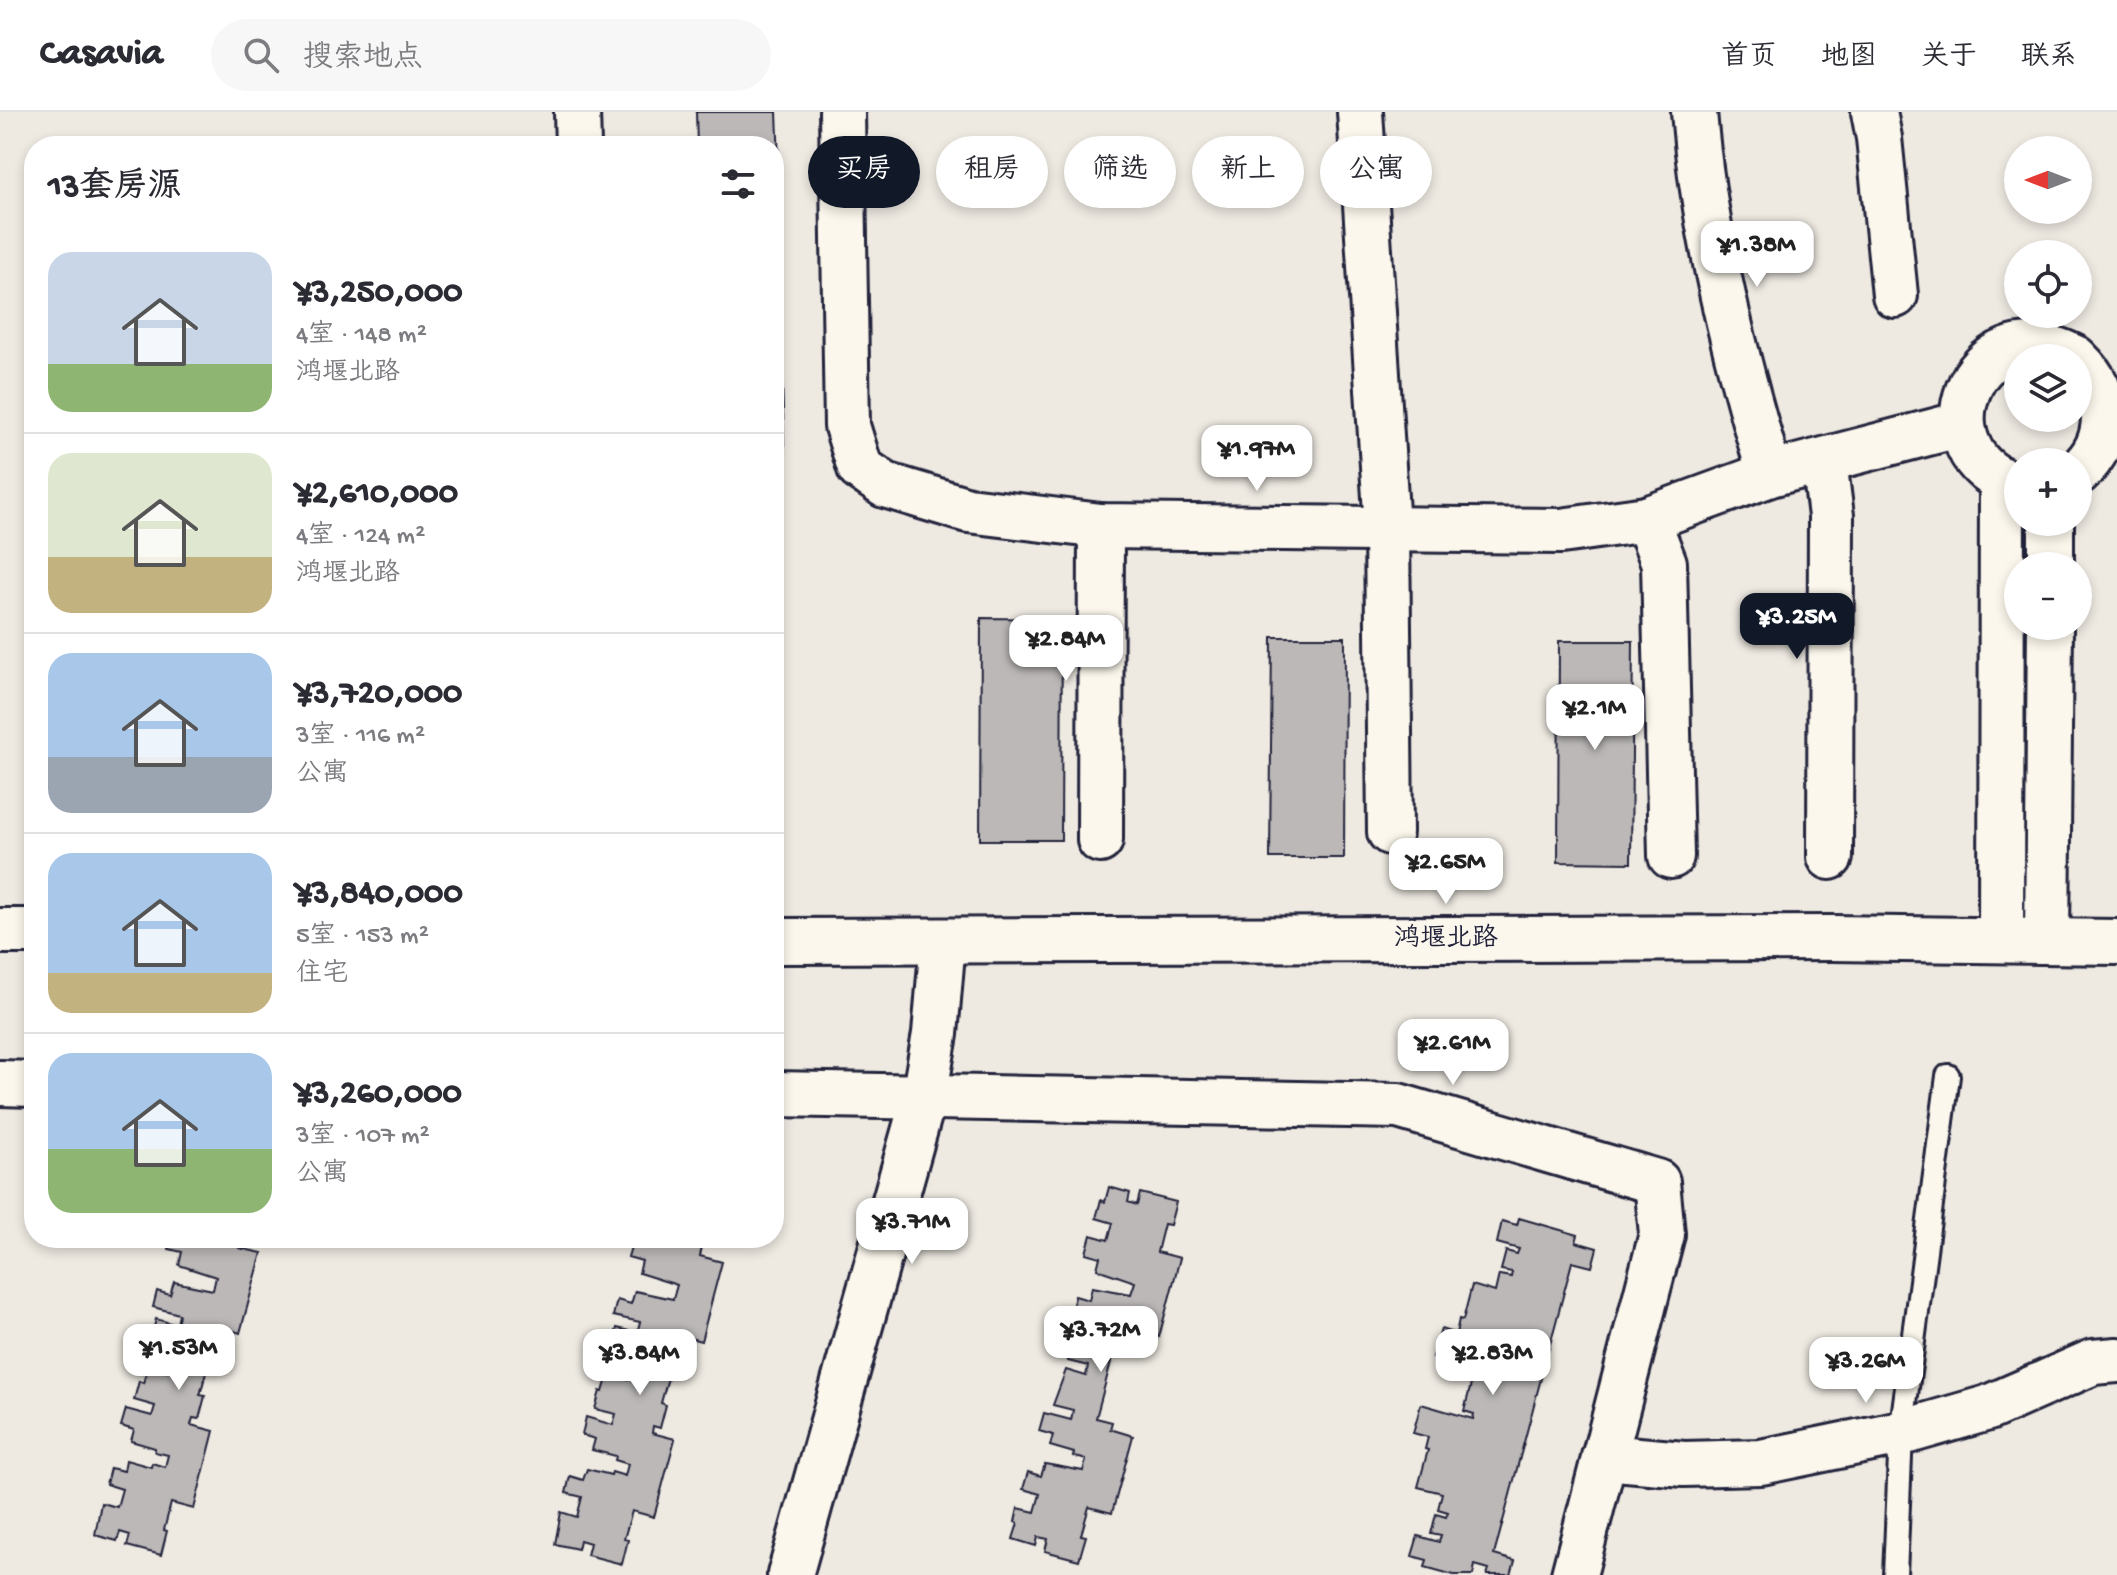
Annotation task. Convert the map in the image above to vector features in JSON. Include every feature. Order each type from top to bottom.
[{"type":"street","points":[[577,112],[578,136]]},
{"type":"street","points":[[842,112],[847,426],[860,468],[885,485],[968,510],[1101,526],[1561,531],[1647,519],[1770,474],[1962,424]]},
{"type":"street","points":[[1360,112],[1387,528],[1390,832]]},
{"type":"street","points":[[1694,112],[1697,152],[1717,267],[1743,384],[1770,474]]},
{"type":"street","points":[[1874,112],[1895,295]]},
{"type":"street","points":[[2004,352],[1987,362],[1972,379],[1964,401],[1962,424],[1969,448],[1983,467],[2004,480]]},
{"type":"street","points":[[2092,375],[2102,395],[2105,418],[2099,454]]},
{"type":"street","points":[[1824,461],[1831,516],[1830,857]]},
{"type":"street","points":[[1647,519],[1664,563],[1671,856]]},
{"type":"street","points":[[1100,840],[1101,526]]},
{"type":"street","points":[[2001,940],[2009,536]]},
{"type":"street","points":[[2047,941],[2050,640]]},
{"type":"street","points":[[0,931],[24,931]]},
{"type":"street","name":"鸿堰北路","points":[[784,941],[1832,938],[2117,942]]},
{"type":"street","points":[[790,1575],[924,1097],[935,1034],[943,941]]},
{"type":"street","points":[[0,1083],[24,1084]]},
{"type":"street","points":[[784,1094],[1398,1106],[1657,1182],[1662,1234],[1574,1575]]},
{"type":"street","points":[[1604,1457],[1684,1464],[1761,1462],[1901,1433],[1988,1408],[2093,1362],[2117,1360]]},
{"type":"lane","points":[[1895,1575],[1901,1433],[1948,1076]]},
{"type":"building","points":[[696,112],[777,112],[778,136],[697,136]]},
{"type":"building","points":[[981,618],[1062,619],[1061,840],[980,840]]},
{"type":"building","points":[[1272,637],[1345,637],[1344,858],[1270,858]]},
{"type":"building","points":[[1559,641],[1633,641],[1631,863],[1558,862]]},
{"type":"building","points":[[1109,1187],[1130,1193],[1128,1202],[1137,1205],[1140,1193],[1176,1202],[1170,1225],[1164,1224],[1157,1252],[1180,1258],[1159,1337],[1136,1331],[1134,1341],[1118,1336],[1096,1418],[1112,1422],[1110,1429],[1133,1436],[1112,1513],[1089,1507],[1081,1535],[1086,1536],[1079,1560],[1045,1551],[1048,1539],[1038,1537],[1036,1546],[1013,1539],[1018,1508],[1035,1512],[1040,1494],[1023,1489],[1028,1472],[1041,1476],[1045,1464],[1083,1471],[1086,1460],[1050,1446],[1053,1435],[1039,1431],[1044,1413],[1071,1420],[1073,1410],[1053,1405],[1066,1370],[1086,1376],[1088,1366],[1068,1361],[1073,1344],[1069,1343],[1075,1324],[1095,1329],[1098,1319],[1071,1312],[1075,1296],[1089,1300],[1092,1287],[1131,1294],[1135,1282],[1097,1269],[1100,1257],[1086,1253],[1091,1235],[1108,1240],[1113,1223],[1096,1218]]},
{"type":"building","points":[[1519,1218],[1578,1235],[1576,1242],[1597,1248],[1592,1267],[1572,1262],[1494,1555],[1515,1561],[1511,1575],[1487,1575],[1489,1569],[1475,1565],[1473,1575],[1454,1575],[1425,1567],[1427,1560],[1412,1556],[1418,1536],[1439,1542],[1441,1536],[1431,1534],[1436,1514],[1446,1517],[1448,1512],[1438,1509],[1442,1493],[1418,1487],[1428,1450],[1425,1449],[1428,1437],[1413,1433],[1421,1404],[1473,1419],[1474,1414],[1464,1411],[1474,1373],[1486,1376],[1487,1371],[1433,1357],[1441,1329],[1456,1334],[1472,1285],[1495,1292],[1499,1275],[1511,1277],[1512,1272],[1501,1270],[1506,1251],[1517,1254],[1519,1249],[1497,1243],[1502,1221],[1517,1225]]},
{"type":"building","points":[[239,1248],[262,1253],[240,1333],[219,1326],[217,1332],[222,1334],[215,1360],[210,1358],[200,1395],[205,1396],[199,1419],[193,1418],[191,1425],[214,1431],[194,1509],[171,1503],[161,1555],[127,1546],[130,1535],[120,1532],[117,1541],[95,1535],[101,1503],[117,1507],[122,1489],[106,1484],[110,1468],[124,1471],[126,1460],[151,1467],[152,1463],[165,1467],[168,1455],[131,1441],[134,1430],[121,1426],[126,1409],[152,1416],[155,1406],[134,1400],[139,1381],[143,1383],[148,1366],[167,1371],[170,1361],[150,1356],[156,1319],[177,1325],[179,1314],[153,1307],[157,1291],[170,1295],[174,1282],[213,1290],[216,1277],[179,1265],[182,1252],[169,1249]]},
{"type":"building","points":[[631,1248],[702,1248],[700,1256],[722,1262],[701,1341],[679,1335],[677,1341],[682,1342],[661,1403],[666,1405],[660,1428],[653,1426],[652,1433],[675,1439],[654,1517],[632,1511],[624,1539],[628,1540],[622,1564],[587,1555],[590,1543],[580,1540],[578,1549],[555,1544],[561,1512],[577,1517],[582,1497],[566,1493],[570,1476],[583,1480],[587,1469],[625,1476],[628,1464],[615,1460],[616,1456],[592,1450],[595,1439],[582,1435],[586,1417],[613,1425],[616,1414],[595,1409],[608,1375],[628,1380],[630,1370],[611,1364],[615,1347],[612,1346],[617,1328],[637,1333],[640,1322],[613,1316],[617,1300],[631,1304],[635,1291],[673,1299],[677,1285],[639,1273],[642,1261],[628,1257]]}]
